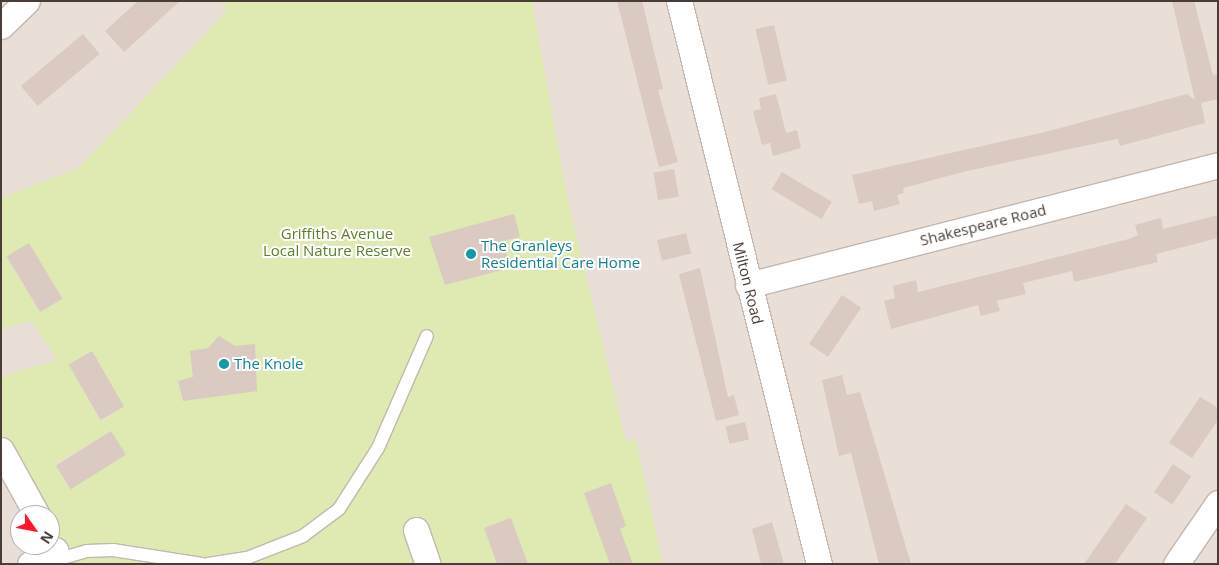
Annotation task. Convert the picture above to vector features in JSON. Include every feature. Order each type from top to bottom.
[{"type":"street","points":[[1,26],[27,1]]},
{"type":"street","name":"Milton Road","points":[[679,1],[748,285],[819,564]]},
{"type":"street","name":"Shakespeare Road","points":[[748,285],[1218,165]]},
{"type":"street","points":[[1,450],[31,505]]},
{"type":"street","points":[[1176,564],[1218,503]]},
{"type":"street","points":[[416,530],[428,564]]},
{"type":"street","points":[[30,564],[51,555]]},
{"type":"lane","points":[[208,564],[247,558],[303,536],[339,508],[378,448],[427,336]]},
{"type":"lane","points":[[60,553],[113,550],[202,564]]},
{"type":"shaded area","points":[[1,1],[1218,1],[1218,564],[1,564]]},
{"type":"green space","name":"Griffiths Avenue Local Nature Reserve","points":[[220,1],[532,1],[566,192],[626,442],[636,439],[663,564],[61,564],[57,555],[60,555],[60,505],[31,505],[1,450],[1,376],[57,360],[32,321],[1,329],[1,198],[79,168],[227,11]],"holes":[[[29,244],[62,299],[40,312],[6,257]],[[91,351],[124,407],[101,421],[69,365]],[[111,431],[125,456],[69,488],[55,464]]]},
{"type":"building","points":[[138,1],[180,1],[124,52],[105,31]]},
{"type":"building","points":[[617,1],[642,1],[663,89],[658,90],[678,162],[659,167]]},
{"type":"building","points":[[1172,1],[1194,1],[1213,75],[1218,74],[1218,99],[1201,103],[1205,123],[1120,146],[1118,139],[1107,141],[967,171],[903,188],[904,193],[897,195],[900,204],[874,211],[872,201],[859,204],[852,175],[1041,133],[1187,94],[1195,100]]},
{"type":"building","points":[[774,25],[787,81],[768,85],[755,29]]},
{"type":"building","points":[[83,34],[100,54],[38,106],[21,86]]},
{"type":"building","points":[[776,94],[786,133],[797,130],[801,148],[773,156],[770,143],[762,145],[753,111],[761,109],[759,98]]},
{"type":"building","points":[[674,169],[679,197],[658,200],[653,173]]},
{"type":"building","points":[[782,172],[832,202],[821,219],[772,189]]},
{"type":"building","name":"The Granleys Residential Care Home","points":[[514,214],[520,237],[503,241],[510,268],[445,285],[429,237]]},
{"type":"building","points":[[1218,215],[1218,238],[1156,254],[1158,262],[1074,282],[1072,271],[1023,283],[1026,294],[997,301],[1000,311],[981,316],[978,305],[891,329],[884,301],[895,298],[893,286],[916,280],[918,292],[1129,239],[1138,235],[1135,225],[1161,218],[1163,229]]},
{"type":"building","points":[[686,233],[691,253],[662,261],[657,240]]},
{"type":"building","points":[[29,243],[62,299],[40,312],[7,256]]},
{"type":"building","points":[[700,268],[728,397],[734,395],[739,415],[716,421],[679,274]]},
{"type":"building","points":[[842,295],[861,308],[828,357],[809,344]]},
{"type":"building","name":"The Knole","points":[[219,336],[235,346],[255,344],[257,391],[183,401],[178,381],[193,377],[190,351],[208,348]]},
{"type":"building","points":[[92,351],[124,406],[101,420],[69,364]]},
{"type":"building","points":[[842,375],[847,395],[860,392],[911,564],[879,564],[851,453],[839,456],[822,380]]},
{"type":"building","points":[[1200,397],[1218,408],[1218,420],[1192,458],[1169,443]]},
{"type":"building","points":[[745,422],[749,440],[730,444],[726,426]]},
{"type":"building","points":[[111,431],[126,455],[71,489],[56,465]]},
{"type":"building","points":[[1173,464],[1191,476],[1172,504],[1154,492]]},
{"type":"building","points":[[611,483],[626,526],[620,529],[633,564],[610,564],[584,493]]},
{"type":"building","points":[[1126,504],[1147,518],[1115,564],[1084,564]]},
{"type":"building","points":[[511,518],[528,564],[497,564],[484,528]]},
{"type":"building","points":[[772,522],[784,564],[761,564],[752,529]]},
{"type":"place","name":"The Granleys Residential Care Home","points":[[471,254]]},
{"type":"place","name":"The Knole","points":[[224,364]]}]
